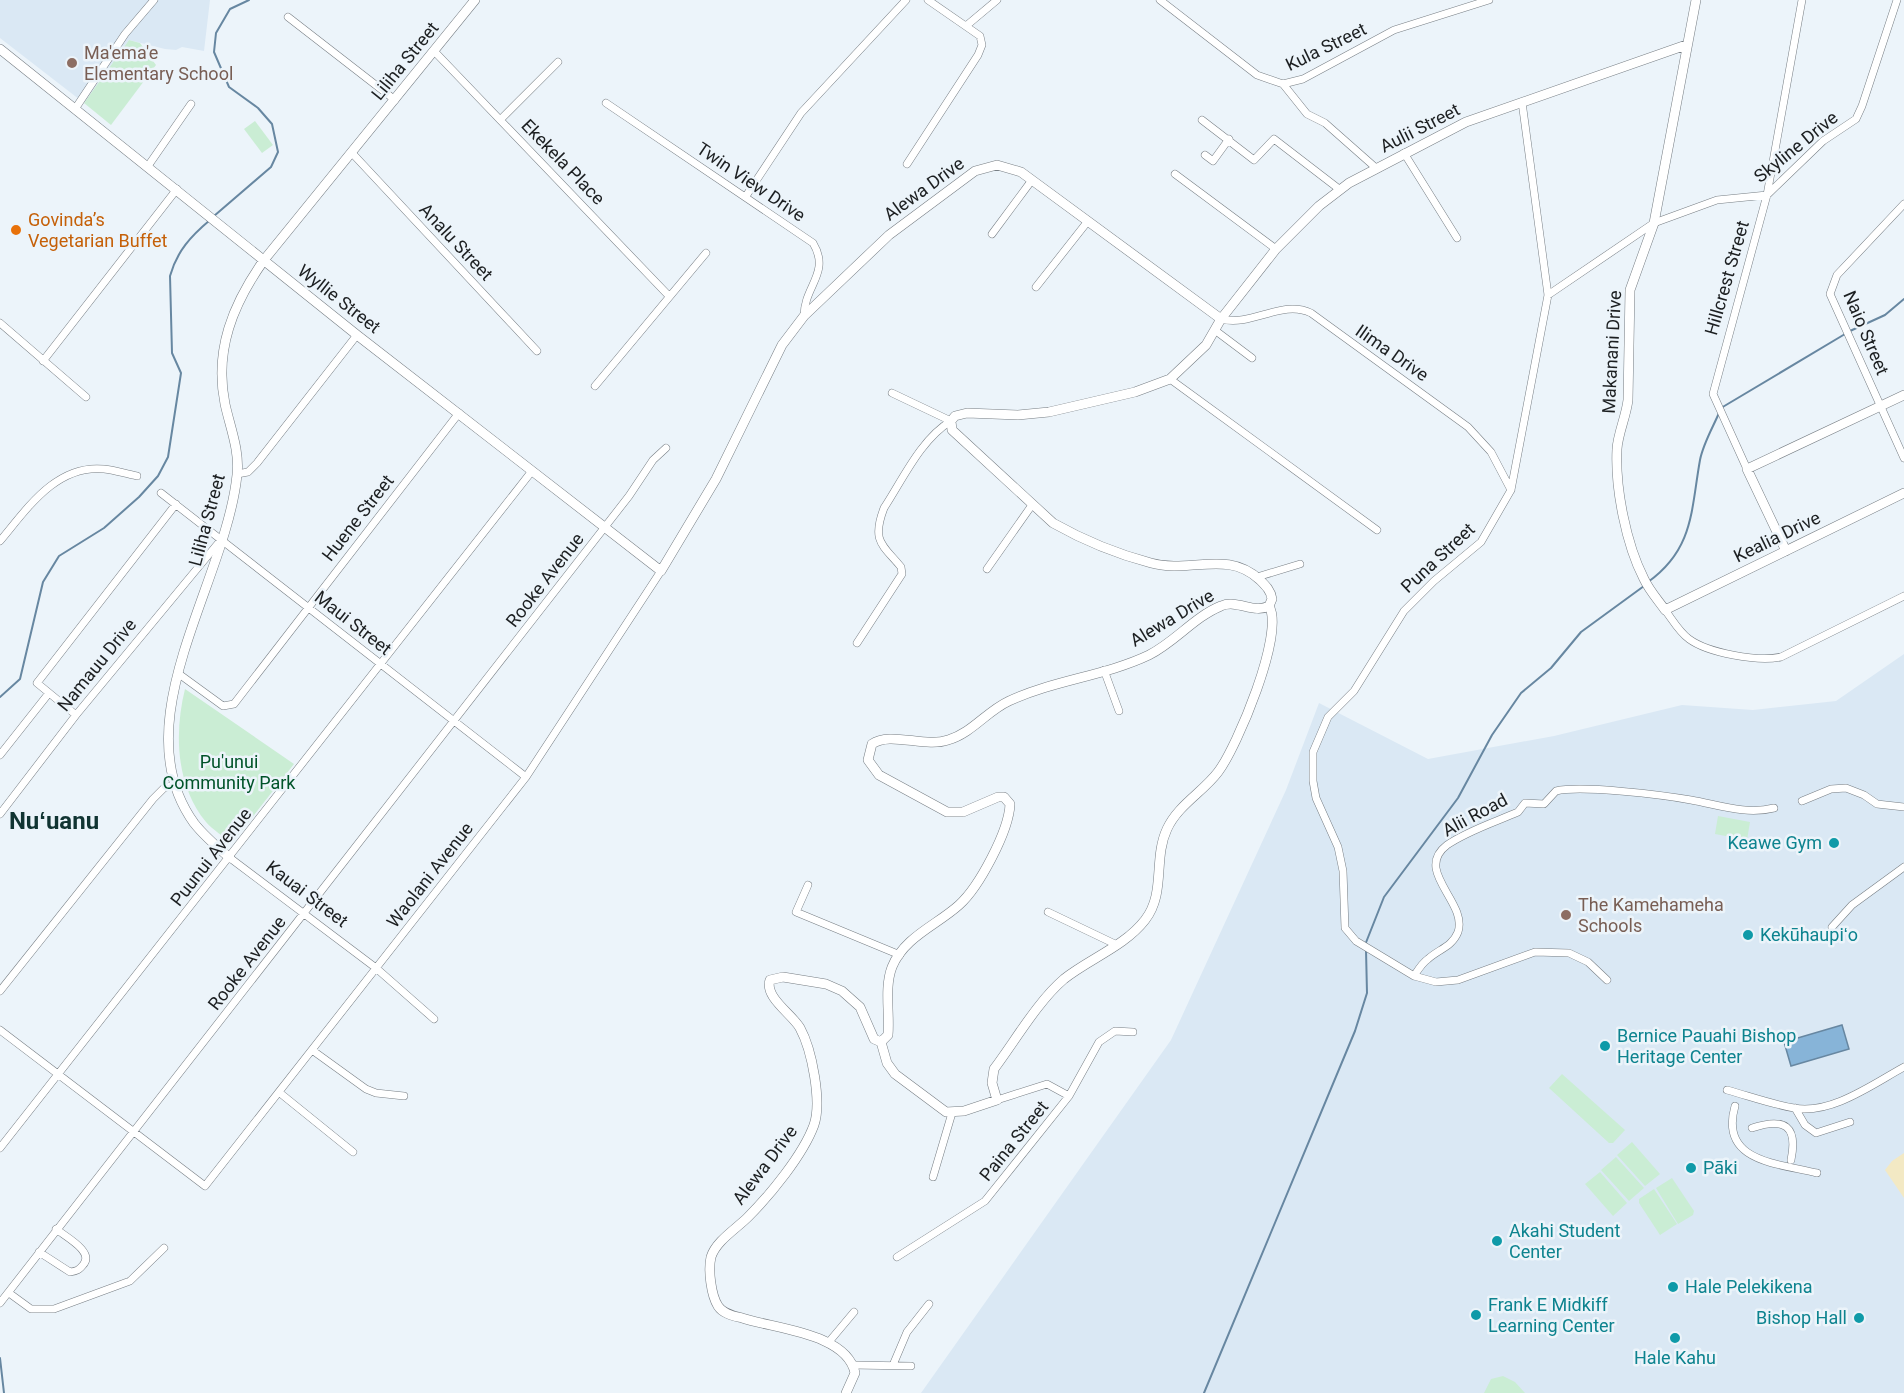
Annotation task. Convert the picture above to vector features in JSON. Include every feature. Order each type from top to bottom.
[{"type":"street","points":[[75,109],[125,34],[153,0]]},
{"type":"street","name":"Liliha Street","points":[[175,784],[167,746],[167,726],[179,674],[221,539],[237,474],[234,440],[223,393],[223,349],[233,312],[247,284],[264,260],[475,0]]},
{"type":"street","points":[[746,196],[801,113],[906,0]]},
{"type":"street","points":[[907,164],[978,56],[982,45],[980,36],[928,0]]},
{"type":"street","points":[[966,26],[998,0]]},
{"type":"street","name":"Kula Street","points":[[1160,0],[1257,75],[1283,84],[1303,79],[1394,30],[1489,0]]},
{"type":"street","name":"Makanani Drive","points":[[1696,0],[1654,223],[1630,290],[1628,400],[1626,417],[1617,447],[1620,503],[1644,580],[1686,638],[1700,647],[1766,661],[1781,657],[1904,596]]},
{"type":"street","name":"Hillcrest Street","points":[[1786,551],[1719,412],[1713,394],[1767,195],[1802,0]]},
{"type":"street","name":"Skyline Drive","points":[[1548,295],[1556,287],[1654,223],[1717,200],[1767,195],[1823,141],[1856,118],[1897,0]]},
{"type":"street","points":[[288,17],[395,100]]},
{"type":"street","name":"Aulii Street","points":[[1221,320],[1276,249],[1318,206],[1339,189],[1466,122],[1686,45]]},
{"type":"street","name":"Wyllie Street","points":[[0,49],[357,335],[661,571]]},
{"type":"street","name":"Ekekela Place","points":[[434,51],[501,118],[669,296]]},
{"type":"street","points":[[501,118],[558,62]]},
{"type":"street","points":[[1283,84],[1307,114],[1325,123],[1376,168]]},
{"type":"street","name":"Puna Street","points":[[1414,976],[1356,941],[1345,928],[1343,871],[1338,847],[1316,798],[1313,780],[1313,752],[1328,717],[1354,691],[1404,611],[1434,581],[1481,542],[1511,490],[1548,295],[1522,102]]},
{"type":"street","points":[[148,166],[191,104]]},
{"type":"street","name":"Twin View Drive","points":[[606,104],[803,235],[818,251],[820,271],[805,301],[804,316]]},
{"type":"street","points":[[1202,120],[1254,160],[1274,139],[1339,189]]},
{"type":"street","points":[[1205,155],[1214,161],[1229,139]]},
{"type":"street","name":"Analu Street","points":[[352,153],[537,351]]},
{"type":"street","points":[[1404,153],[1457,238]]},
{"type":"street","name":"Alewa Drive","points":[[661,571],[720,470],[782,345],[804,316],[889,235],[975,171],[997,165],[1009,167],[1032,180],[1221,320]]},
{"type":"street","points":[[1175,174],[1276,249]]},
{"type":"street","points":[[992,234],[1032,180]]},
{"type":"street","points":[[44,360],[177,189]]},
{"type":"street","name":"Naio Street","points":[[1904,204],[1837,275],[1830,294],[1904,458]]},
{"type":"street","points":[[1036,287],[1088,221]]},
{"type":"street","points":[[595,386],[706,253]]},
{"type":"street","name":"Ilima Drive","points":[[1221,320],[1239,320],[1297,308],[1311,314],[1467,425],[1491,452],[1511,490]]},
{"type":"street","points":[[857,643],[902,574],[901,567],[886,553],[880,541],[880,522],[884,508],[938,429],[955,416],[967,413],[1018,415],[1049,412],[1135,392],[1170,379],[1193,359],[1216,331],[1221,320]]},
{"type":"street","points":[[0,323],[86,397]]},
{"type":"street","points":[[1216,331],[1252,358]]},
{"type":"street","points":[[237,474],[248,472],[257,463],[357,335]]},
{"type":"street","points":[[1170,379],[1377,530]]},
{"type":"street","points":[[892,393],[951,421]]},
{"type":"street","points":[[1747,469],[1904,395]]},
{"type":"street","name":"Huene Street","points":[[179,674],[223,706],[234,704],[459,413]]},
{"type":"street","name":"Alewa Drive","points":[[951,421],[952,430],[1032,505],[1053,523],[1072,533],[1151,563],[1184,567],[1230,563],[1243,567],[1257,577]]},
{"type":"street","name":"Rooke Avenue","points":[[0,1303],[133,1130],[306,913],[605,527],[653,460],[666,448]]},
{"type":"street","points":[[0,541],[34,501],[60,478],[86,470],[104,468],[137,476]]},
{"type":"street","name":"Puunui Avenue","points":[[0,1148],[59,1076],[532,471]]},
{"type":"street","name":"Maui Street","points":[[161,493],[526,777]]},
{"type":"street","name":"Kealia Drive","points":[[1665,610],[1904,493]]},
{"type":"street","points":[[76,715],[37,683],[176,504]]},
{"type":"street","points":[[987,569],[1032,505]]},
{"type":"street","name":"Namauu Drive","points":[[0,814],[76,715],[221,539]]},
{"type":"street","points":[[997,1100],[992,1083],[994,1069],[1029,1022],[1062,981],[1142,923],[1153,906],[1158,890],[1161,848],[1169,824],[1180,809],[1216,775],[1228,754],[1268,657],[1274,620],[1269,606],[1272,599],[1271,593],[1257,577],[1300,564]]},
{"type":"street","name":"Waolani Avenue","points":[[133,1130],[205,1186],[526,777],[661,571]]},
{"type":"street","name":"Alewa Drive","points":[[853,1365],[845,1353],[828,1343],[722,1311],[716,1300],[711,1258],[723,1240],[767,1196],[804,1146],[817,1114],[818,1095],[804,1036],[770,991],[770,980],[783,977],[826,984],[842,991],[860,1007],[874,1040],[881,1042],[885,1040],[889,1028],[890,975],[900,955],[912,940],[965,898],[993,853],[1010,804],[1004,797],[999,797],[963,812],[939,809],[879,775],[868,760],[872,744],[884,739],[931,744],[948,741],[965,732],[1010,700],[1150,654],[1222,605],[1237,603],[1260,609],[1269,606]]},
{"type":"street","points":[[1104,670],[1119,711]]},
{"type":"street","points":[[0,755],[49,693]]},
{"type":"street","points":[[0,991],[153,799],[164,788],[175,784]]},
{"type":"street","name":"Kauai Street","points":[[175,784],[195,823],[230,858],[306,913],[376,968],[434,1019]]},
{"type":"street","points":[[1802,801],[1831,789],[1846,788],[1864,795],[1877,804],[1904,807]]},
{"type":"street","name":"Alii Road","points":[[1414,976],[1427,959],[1453,942],[1459,929],[1456,908],[1437,877],[1436,864],[1440,852],[1450,843],[1518,812],[1525,803],[1544,804],[1556,791],[1576,790],[1680,798],[1755,813],[1774,808]]},
{"type":"street","points":[[1832,927],[1852,905],[1904,867]]},
{"type":"street","points":[[808,885],[796,912],[900,955]]},
{"type":"street","points":[[1048,912],[1115,944]]},
{"type":"street","points":[[1414,976],[1436,982],[1458,980],[1535,952],[1569,953],[1588,962],[1606,980]]},
{"type":"street","points":[[0,1030],[133,1130]]},
{"type":"street","name":"Paina Street","points":[[897,1257],[984,1201],[1069,1096],[1100,1042],[1115,1031],[1133,1032]]},
{"type":"street","points":[[881,1042],[887,1063],[895,1074],[941,1108],[952,1113],[1047,1084],[1069,1096]]},
{"type":"street","points":[[312,1050],[366,1089],[376,1093],[404,1096]]},
{"type":"street","points":[[1727,1090],[1795,1108],[1814,1108],[1837,1102],[1904,1067]]},
{"type":"street","points":[[280,1093],[353,1152]]},
{"type":"street","points":[[1735,1106],[1731,1133],[1740,1147],[1767,1163],[1817,1173]]},
{"type":"street","points":[[1795,1108],[1805,1125],[1816,1133],[1850,1122]]},
{"type":"street","points":[[933,1177],[952,1113]]},
{"type":"street","points":[[1752,1128],[1768,1122],[1786,1126],[1792,1133],[1794,1143],[1791,1160]]},
{"type":"street","points":[[39,1252],[70,1272],[78,1271],[86,1262],[87,1255],[83,1250],[56,1229]]},
{"type":"street","points":[[9,1293],[31,1310],[54,1309],[130,1281],[164,1248]]},
{"type":"street","points":[[893,1365],[908,1332],[929,1304]]},
{"type":"street","points":[[828,1343],[854,1312]]},
{"type":"street","points":[[846,1393],[854,1379],[853,1365],[911,1366]]},
{"type":"shaded area","name":"Ma'ema'e Elementary School","points":[[0,0],[210,0],[204,51],[182,47],[176,50],[165,49],[129,40],[84,103],[0,38]]},
{"type":"shaded area","name":"The Kamehameha Schools","points":[[1904,654],[1904,1393],[921,1393],[1171,1040],[1286,790],[1319,703],[1428,759],[1554,736],[1682,705],[1753,710],[1836,701]]},
{"type":"green space","points":[[129,40],[140,43],[156,65],[111,125],[84,103]]},
{"type":"green space","points":[[255,121],[273,145],[262,153],[244,129]]},
{"type":"green space","name":"Pu'unui Community Park","points":[[185,689],[294,764],[232,843],[206,822],[196,808],[183,776],[179,723]]},
{"type":"green space","points":[[1718,816],[1750,822],[1747,840],[1715,834]]},
{"type":"green space","points":[[1562,1074],[1625,1130],[1613,1143],[1609,1143],[1549,1088]]},
{"type":"green space","points":[[1632,1142],[1660,1174],[1645,1186],[1617,1155]]},
{"type":"green space","points":[[1616,1157],[1644,1188],[1629,1201],[1601,1170]]},
{"type":"green space","points":[[1600,1172],[1627,1203],[1613,1216],[1585,1184]]},
{"type":"green space","points":[[1672,1178],[1694,1211],[1693,1215],[1678,1224],[1656,1188]]},
{"type":"green space","points":[[1654,1189],[1677,1224],[1660,1235],[1639,1203],[1639,1199]]},
{"type":"green space","points":[[1503,1376],[1515,1382],[1525,1393],[1484,1393],[1491,1379]]},
{"type":"sand","points":[[1904,1153],[1904,1198],[1885,1170],[1892,1161]]},
{"type":"water","points":[[1842,1025],[1849,1049],[1791,1066],[1784,1042]]},
{"type":"waterway","points":[[214,216],[271,167],[278,152],[272,124],[258,108],[229,87],[214,52],[216,33],[230,9],[249,0]]},
{"type":"waterway","points":[[0,697],[20,679],[43,582],[59,556],[104,528],[139,497],[158,476],[168,457],[181,373],[172,353],[170,276],[186,245],[210,220]]},
{"type":"waterway","points":[[1850,331],[1885,315],[1904,299]]},
{"type":"waterway","points":[[1721,408],[1845,334]]},
{"type":"waterway","points":[[1648,582],[1663,569],[1682,542],[1692,512],[1701,454],[1719,413]]},
{"type":"waterway","points":[[1365,945],[1384,897],[1458,798],[1492,735],[1521,693],[1551,668],[1581,632],[1644,586]]},
{"type":"waterway","points":[[1204,1393],[1355,1031],[1367,993],[1366,950]]},
{"type":"waterway","points":[[0,1358],[4,1393]]},
{"type":"place","name":"Ma'ema'e Elementary School","points":[[72,63]]},
{"type":"place","name":"Govinda’s Vegetarian Buffet","points":[[16,230]]},
{"type":"place","name":"Keawe Gym","points":[[1834,843]]},
{"type":"place","name":"The Kamehameha Schools","points":[[1566,915]]},
{"type":"place","name":"Kekūhaupiʻo","points":[[1748,935]]},
{"type":"place","name":"Bernice Pauahi Bishop Heritage Center","points":[[1605,1046]]},
{"type":"place","name":"Pāki","points":[[1691,1168]]},
{"type":"place","name":"Akahi Student Center","points":[[1497,1241]]},
{"type":"place","name":"Hale Pelekikena","points":[[1673,1287]]},
{"type":"place","name":"Frank E Midkiff Learning Center","points":[[1476,1315]]},
{"type":"place","name":"Bishop Hall","points":[[1859,1318]]},
{"type":"place","name":"Hale Kahu","points":[[1675,1338]]},
{"type":"district","name":"Nuʻuanu","points":[[54,821]]}]
